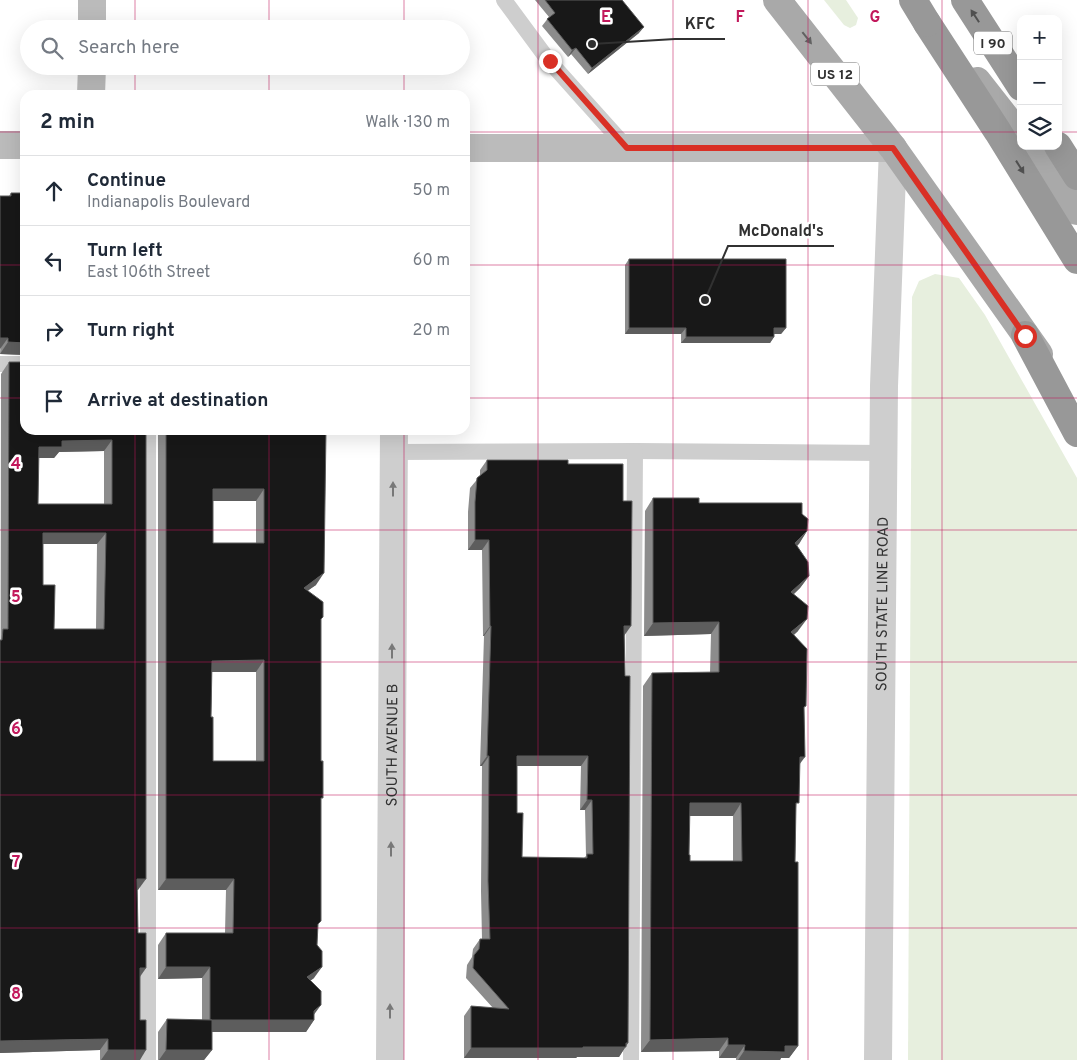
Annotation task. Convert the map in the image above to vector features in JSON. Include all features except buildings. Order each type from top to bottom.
[{"type":"highway","name":"I 90","points":[[912,0],[998,132],[1077,260]]},
{"type":"highway","name":"I 90","points":[[965,0],[1017,80]]},
{"type":"highway","points":[[1061,150],[1077,176]]},
{"type":"highway","points":[[1025,336],[1077,433]]},
{"type":"main road","points":[[92,0],[92,20]]},
{"type":"main road","name":"US 12","points":[[777,0],[893,148],[1025,336],[1077,405]]},
{"type":"main road","points":[[912,0],[1017,132]]},
{"type":"main road","points":[[91,90],[92,75]]},
{"type":"main road","points":[[0,145],[20,145]]},
{"type":"main road","points":[[470,148],[893,148]]},
{"type":"main road","points":[[1031,150],[1077,210]]},
{"type":"street","name":"SOUTH STATE LINE ROAD","points":[[878,1060],[884,386],[893,148]]},
{"type":"street","name":"SOUTH AVENUE B","points":[[390,1060],[394,441]]},
{"type":"lane","points":[[504,0],[550,61],[627,148]]},
{"type":"lane","points":[[0,364],[20,364]]},
{"type":"lane","points":[[148,435],[148,1060]]},
{"type":"lane","points":[[394,441],[635,451],[884,453]]},
{"type":"lane","points":[[631,1060],[635,451]]},
{"type":"green space","points":[[824,0],[846,0],[858,18],[856,25],[850,28],[844,25]]},
{"type":"green space","points":[[935,274],[959,278],[985,315],[1077,478],[1077,1060],[908,1060],[912,297],[919,281]]},
{"type":"place","name":"KFC","points":[[592,44]]},
{"type":"place","name":"McDonald's","points":[[705,300]]},
{"type":"route","points":[[550,61],[627,148],[893,148],[1025,336]]}]
